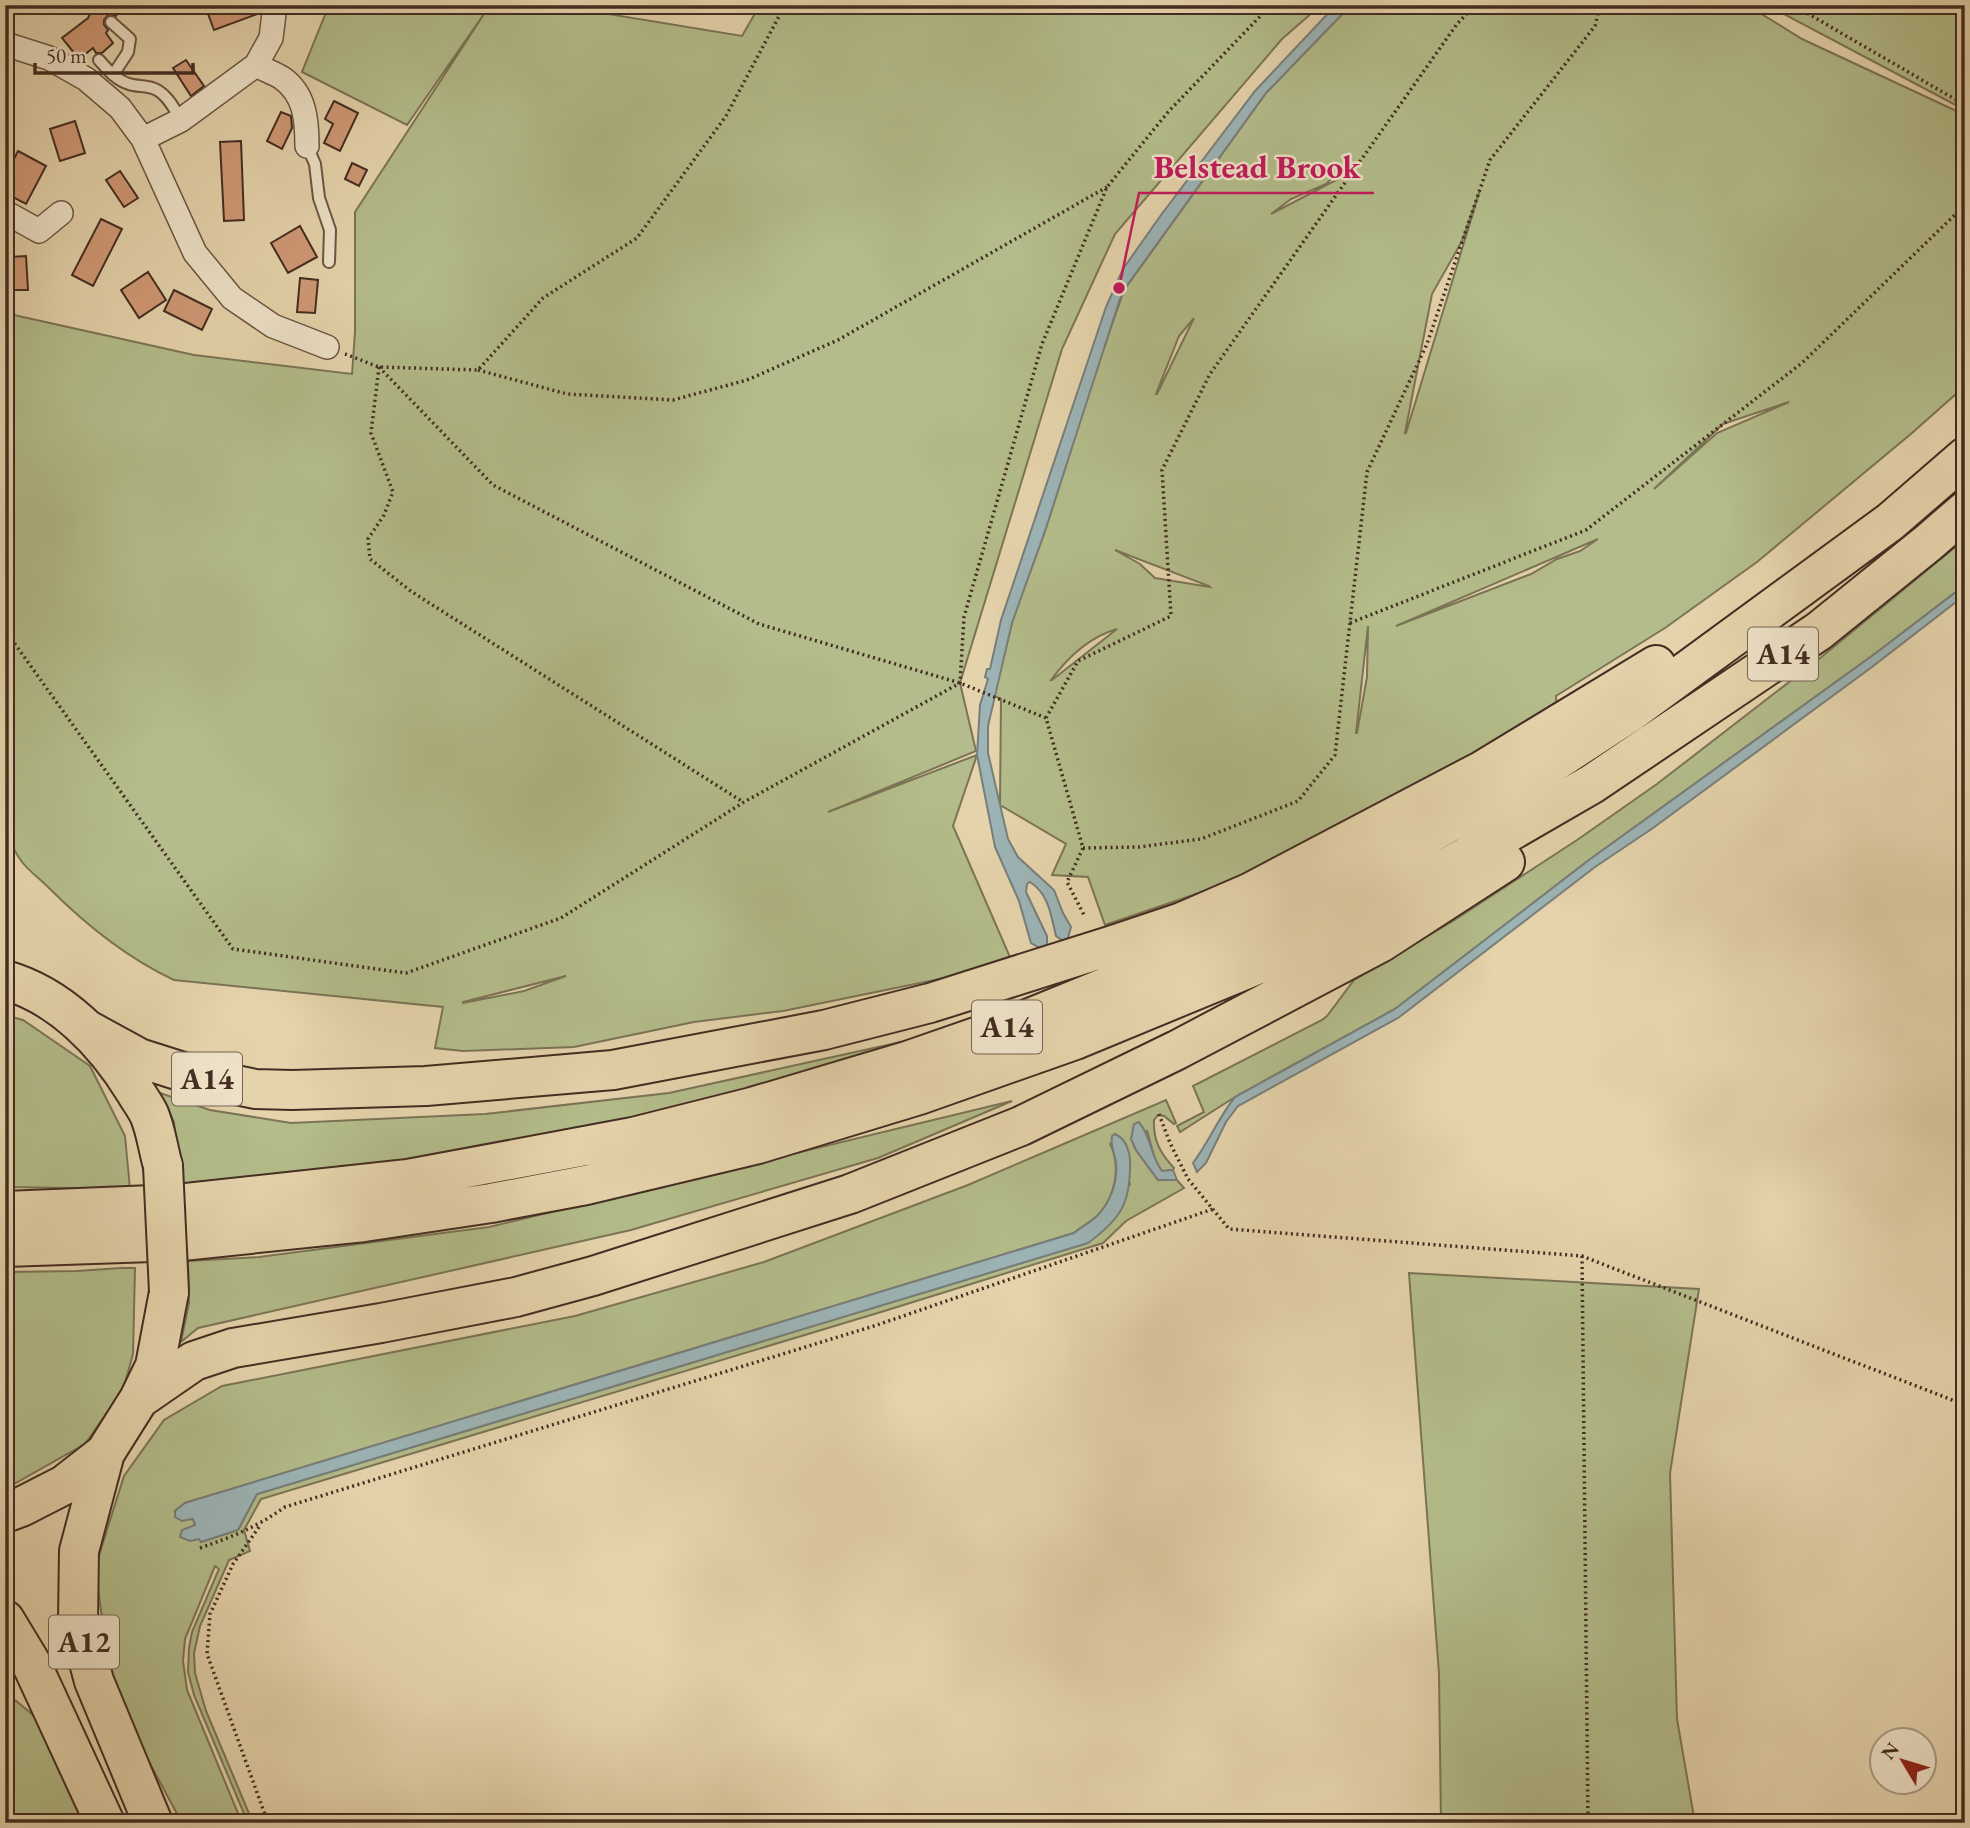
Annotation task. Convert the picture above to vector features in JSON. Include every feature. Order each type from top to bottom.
[{"type":"highway","name":"A14","points":[[5,1211],[177,1204],[408,1179],[633,1137],[752,1107],[907,1061],[1025,1020],[1270,920],[1522,783],[1632,711],[1890,522],[1965,457]]},
{"type":"highway","name":"A14","points":[[5,1247],[182,1241],[364,1222],[491,1203],[586,1185],[771,1140],[919,1095],[1075,1040],[1288,952],[1466,857],[1591,784],[1819,631],[1965,511]]},
{"type":"highway","name":"A14","points":[[86,1029],[139,1058],[199,1077],[255,1089],[426,1086],[613,1070],[824,1030],[930,1003],[1136,938],[1182,922],[1249,893],[1483,770],[1691,644],[1827,546],[1890,522]]},
{"type":"highway","name":"A14","points":[[139,1399],[194,1361],[233,1348],[462,1308],[516,1297],[593,1276],[850,1194],[1021,1126],[1177,1050],[1380,943],[1532,845],[1591,784]]},
{"type":"highway","points":[[5,980],[24,985],[70,1014],[122,1070],[149,1114],[163,1166],[169,1292],[155,1366],[139,1399],[105,1453],[64,1485],[5,1513]]},
{"type":"highway","name":"A12","points":[[105,1453],[79,1551],[78,1621],[94,1681],[153,1823]]},
{"type":"highway","name":"A12","points":[[5,1620],[31,1663],[105,1823]]},
{"type":"street","points":[[144,139],[181,120],[256,65],[271,38],[275,5]]},
{"type":"street","points":[[5,44],[50,58],[86,79],[120,108],[144,139],[195,253],[232,298],[273,326],[327,347]]},
{"type":"street","points":[[256,65],[284,79],[300,98],[306,117],[307,146]]},
{"type":"street","points":[[5,212],[40,231],[61,213]]},
{"type":"lane","points":[[111,22],[130,39],[128,52],[113,75]]},
{"type":"lane","points":[[99,60],[113,75],[127,84],[157,90],[169,101],[181,120]]},
{"type":"lane","points":[[307,146],[315,164],[319,198],[330,230],[329,262]]},
{"type":"path","points":[[478,370],[543,298],[637,238],[726,116],[785,5]]},
{"type":"path","points":[[960,683],[964,617],[1042,344],[1107,187],[1168,112],[1272,5]]},
{"type":"path","points":[[1084,915],[1067,882],[1083,848],[1046,718],[1078,661],[1171,615],[1162,470],[1210,374],[1457,24],[1475,5]]},
{"type":"path","points":[[1083,848],[1139,847],[1200,839],[1297,801],[1335,755],[1367,472],[1427,344],[1490,160],[1595,26],[1600,5]]},
{"type":"path","points":[[1793,5],[1965,105]]},
{"type":"path","points":[[327,347],[379,367],[478,370],[566,394],[673,400],[747,380],[838,340],[1107,187]]},
{"type":"path","points":[[1350,623],[1586,530],[1802,363],[1965,205]]},
{"type":"path","points":[[379,367],[493,485],[759,624],[960,683],[1046,718]]},
{"type":"path","points":[[379,367],[371,433],[393,492],[384,514],[368,539],[370,559],[412,592],[744,802]]},
{"type":"path","points":[[5,630],[233,949],[407,973],[561,918],[744,802],[960,683]]},
{"type":"path","points":[[1159,1114],[1188,1180],[1229,1229],[1581,1256],[1965,1405]]},
{"type":"path","points":[[200,1548],[261,1524],[285,1507],[877,1325],[1213,1209]]},
{"type":"path","points":[[1581,1256],[1588,1823]]},
{"type":"path","points":[[261,1524],[233,1564],[211,1614],[207,1654],[268,1823]]},
{"type":"green space","points":[[329,5],[611,5],[608,14],[742,36],[760,5],[1321,5],[1282,39],[1115,234],[1062,349],[960,683],[976,751],[828,812],[977,755],[953,826],[1013,964],[783,1011],[694,1022],[574,1047],[463,1051],[435,1048],[443,1007],[174,980],[140,962],[108,940],[22,862],[5,828],[5,313],[194,355],[352,374],[355,332],[355,212],[486,11],[407,125],[302,72]],"holes":[[[566,976],[524,991],[463,1003]]]},
{"type":"green space","points":[[1351,5],[1599,5],[1598,12],[1600,5],[1747,5],[1802,39],[1965,115],[1965,386],[1757,562],[1665,628],[1556,696],[1557,710],[1234,881],[1105,925],[1088,877],[1052,875],[1066,844],[1000,805],[1001,699],[994,696],[1013,618],[1044,534],[1124,290],[1266,93]],"holes":[[[1345,166],[1350,173],[1271,214],[1291,199],[1326,184]],[[1480,190],[1405,433],[1432,294],[1462,241]],[[1194,318],[1157,394],[1179,336]],[[1789,402],[1717,433],[1654,489],[1723,424]],[[1598,539],[1580,551],[1557,559],[1531,574],[1396,626]],[[1115,550],[1210,587],[1155,578],[1140,564]],[[1368,626],[1367,677],[1356,733]],[[1117,629],[1051,680],[1072,656],[1097,637]]]},
{"type":"green space","points":[[1767,5],[1965,5],[1965,110]]},
{"type":"green space","points":[[1965,539],[1965,585],[1876,653],[1589,860],[1395,1009],[1235,1097],[1180,1132],[1177,1126],[1204,1112],[1193,1086],[1322,1020],[1354,980],[1453,921],[1657,784],[1819,659]]},
{"type":"green space","points":[[5,1015],[23,1020],[90,1066],[125,1136],[130,1189],[5,1187]]},
{"type":"green space","points":[[951,1031],[873,1058],[510,1148],[181,1187],[174,1122],[160,1093],[210,1110],[291,1123],[485,1114],[669,1093]]},
{"type":"green space","points":[[1166,1100],[1176,1123],[1158,1115],[1154,1120],[1158,1146],[1173,1170],[1162,1171],[1156,1163],[1147,1131],[1131,1139],[1158,1180],[1177,1180],[1184,1188],[1126,1221],[1103,1243],[261,1499],[244,1530],[250,1551],[229,1560],[200,1626],[194,1653],[195,1673],[206,1711],[253,1823],[248,1823],[194,1695],[188,1672],[192,1632],[219,1569],[215,1566],[185,1639],[183,1661],[187,1690],[242,1823],[182,1823],[113,1695],[95,1568],[124,1476],[164,1420],[222,1386],[575,1316],[764,1262],[968,1185]],"holes":[[[1110,1143],[1130,1184],[1088,1243],[257,1494],[238,1530],[201,1542],[193,1519],[175,1511],[185,1503],[1074,1233],[1097,1216],[1109,1200],[1116,1172]]]},
{"type":"green space","points":[[1012,1101],[878,1158],[631,1230],[198,1328],[181,1342],[189,1303],[188,1261],[259,1257],[489,1227]]},
{"type":"green space","points":[[135,1268],[133,1354],[123,1390],[85,1444],[5,1489],[5,1272]]},
{"type":"green space","points":[[1409,1273],[1699,1289],[1670,1473],[1677,1719],[1695,1823],[1441,1823],[1439,1674]]},
{"type":"green space","points":[[5,1692],[38,1719],[91,1823],[18,1823],[5,1795]]},
{"type":"water","points":[[1336,5],[1351,5],[1266,93],[1128,284],[1120,299],[1046,528],[1012,623],[988,726],[988,753],[1008,839],[1018,857],[1054,890],[1071,927],[1067,941],[1056,936],[1045,899],[1030,882],[1026,892],[1047,936],[1047,944],[1038,947],[1031,943],[1019,901],[995,847],[977,755],[980,705],[1001,620],[1106,307],[1123,269],[1255,91]]},
{"type":"water","points":[[1965,585],[1965,595],[1872,667],[1653,828],[1595,867],[1398,1018],[1238,1106],[1226,1122],[1206,1163],[1197,1172],[1193,1163],[1235,1097],[1395,1009],[1589,860],[1876,653]]},
{"type":"water","points":[[1139,1122],[1162,1171],[1173,1170],[1177,1180],[1158,1180],[1136,1150],[1131,1139],[1134,1124]]},
{"type":"water","points":[[1115,1134],[1128,1148],[1129,1187],[1116,1217],[1088,1243],[257,1494],[238,1530],[201,1542],[199,1539],[190,1541],[180,1537],[182,1530],[195,1525],[193,1519],[182,1521],[175,1517],[175,1511],[185,1503],[1074,1233],[1097,1216],[1112,1192],[1116,1177],[1112,1146],[1112,1136]]},
{"type":"building","points":[[94,5],[122,5],[116,16],[109,14],[104,20],[108,30],[106,33],[113,43],[102,53],[96,53],[93,48],[79,59],[62,38],[88,18]]},
{"type":"building","points":[[222,5],[261,5],[260,13],[214,30],[207,11]]},
{"type":"building","points":[[186,60],[204,86],[191,96],[173,68]]},
{"type":"building","points":[[334,101],[358,113],[340,151],[324,143],[333,124],[325,119]]},
{"type":"building","points":[[281,112],[291,116],[292,128],[282,149],[267,141]]},
{"type":"building","points":[[75,121],[85,153],[60,161],[50,129]]},
{"type":"building","points":[[241,141],[244,220],[224,221],[220,142]]},
{"type":"building","points":[[18,151],[46,166],[26,204],[5,193],[5,176]]},
{"type":"building","points":[[352,163],[367,170],[359,186],[345,179]]},
{"type":"building","points":[[120,171],[138,198],[124,207],[106,180]]},
{"type":"building","points":[[101,219],[122,229],[93,286],[72,275]]},
{"type":"building","points":[[300,226],[317,257],[288,273],[271,243]]},
{"type":"building","points":[[26,256],[28,290],[12,290],[10,257]]},
{"type":"building","points":[[148,272],[166,300],[139,318],[121,290]]},
{"type":"building","points":[[300,278],[318,280],[315,313],[297,312]]},
{"type":"building","points":[[174,290],[212,309],[202,330],[164,311]]},
{"type":"place","name":"Belstead Brook","points":[[1119,288]]}]
